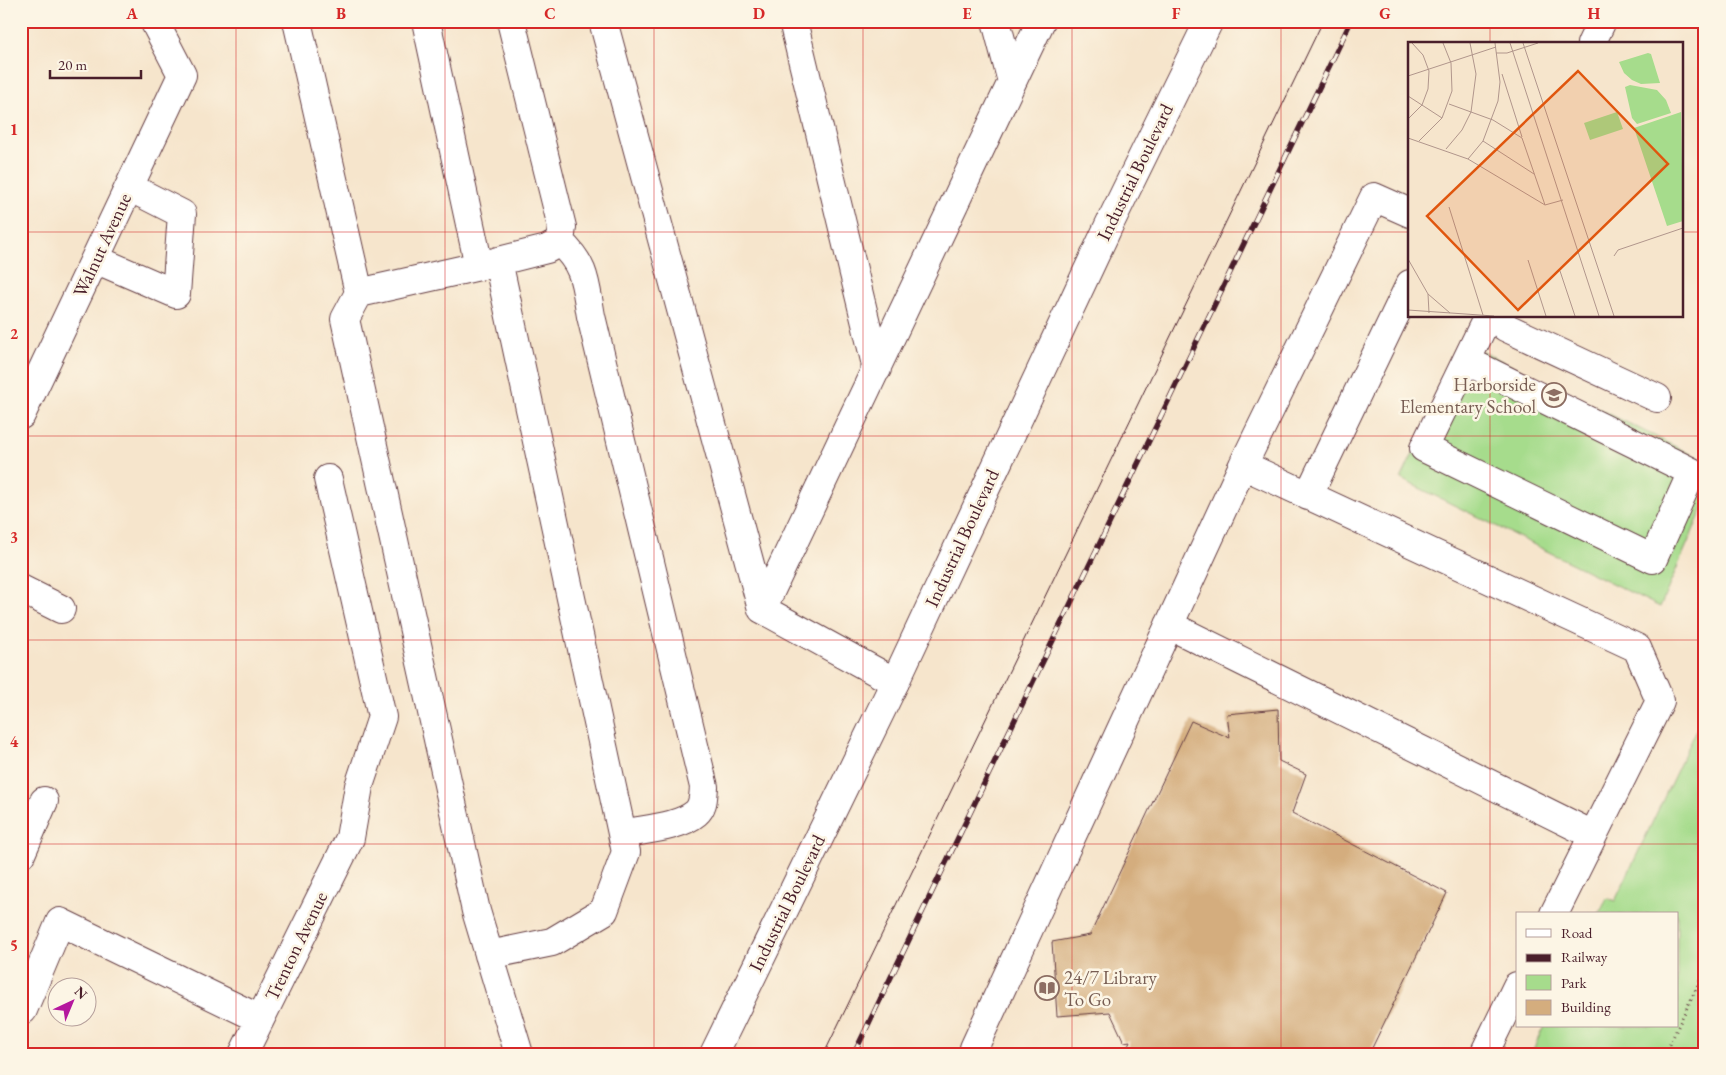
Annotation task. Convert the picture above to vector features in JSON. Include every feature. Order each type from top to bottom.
[{"type":"street","name":"Walnut Avenue","points":[[21,415],[182,75],[154,21]]},
{"type":"street","points":[[297,21],[359,293],[346,319],[476,911],[519,1054]]},
{"type":"street","points":[[426,21],[488,264],[626,852],[604,911],[552,942],[489,955]]},
{"type":"street","points":[[511,21],[562,227],[560,242]]},
{"type":"street","points":[[603,21],[762,609],[895,682]]},
{"type":"street","points":[[793,21],[877,369]]},
{"type":"street","points":[[996,21],[1012,82]]},
{"type":"street","points":[[762,609],[1041,21]]},
{"type":"street","name":"Industrial Boulevard","points":[[714,1054],[895,682],[1110,223],[1208,21]]},
{"type":"street","points":[[1592,42],[1602,21]]},
{"type":"street","points":[[95,259],[176,294],[182,214],[129,187]]},
{"type":"street","points":[[974,1054],[974,1048],[1243,466],[1374,197],[1408,212]]},
{"type":"street","points":[[359,293],[488,264],[547,249],[560,242]]},
{"type":"street","points":[[560,242],[572,253],[582,268],[596,336],[704,787],[703,802],[697,812],[677,822],[622,834]]},
{"type":"street","points":[[1308,496],[1408,288]]},
{"type":"street","points":[[1467,361],[1692,472],[1653,559],[1424,448],[1487,318]]},
{"type":"street","points":[[1500,318],[1505,327],[1657,398]]},
{"type":"street","points":[[1243,466],[1637,648],[1660,701],[1555,912]]},
{"type":"street","name":"Trenton Avenue","points":[[243,1054],[350,838],[360,786],[382,717],[328,479]]},
{"type":"street","points":[[21,589],[61,609]]},
{"type":"street","points":[[1169,625],[1593,835]]},
{"type":"street","points":[[21,854],[44,801]]},
{"type":"street","points":[[23,1010],[60,922],[260,1019]]},
{"type":"street","points":[[1484,1054],[1516,988]]},
{"type":"path","points":[[1678,1027],[1705,970]]},
{"type":"path","points":[[1665,1054],[1677,1028]]},
{"type":"green space","points":[[1465,343],[1705,461],[1705,503],[1660,607],[1401,479]]},
{"type":"green space","points":[[1705,711],[1705,1054],[1531,1054],[1543,1028],[1678,1028],[1678,912],[1600,912],[1607,898],[1615,901]]},
{"type":"building","points":[[1278,709],[1279,761],[1306,774],[1292,813],[1447,893],[1372,1048],[1383,1054],[1124,1054],[1130,1041],[1124,1042],[1110,1012],[1057,1016],[1052,942],[1090,935],[1191,721],[1230,738],[1227,714]]},
{"type":"tram line","points":[[824,1054],[1323,21]]},
{"type":"railway","points":[[854,1054],[1351,21]]},
{"type":"place","name":"Harborside Elementary School","points":[[1554,395]]},
{"type":"place","name":"24/7 Library To Go","points":[[1047,988]]}]
